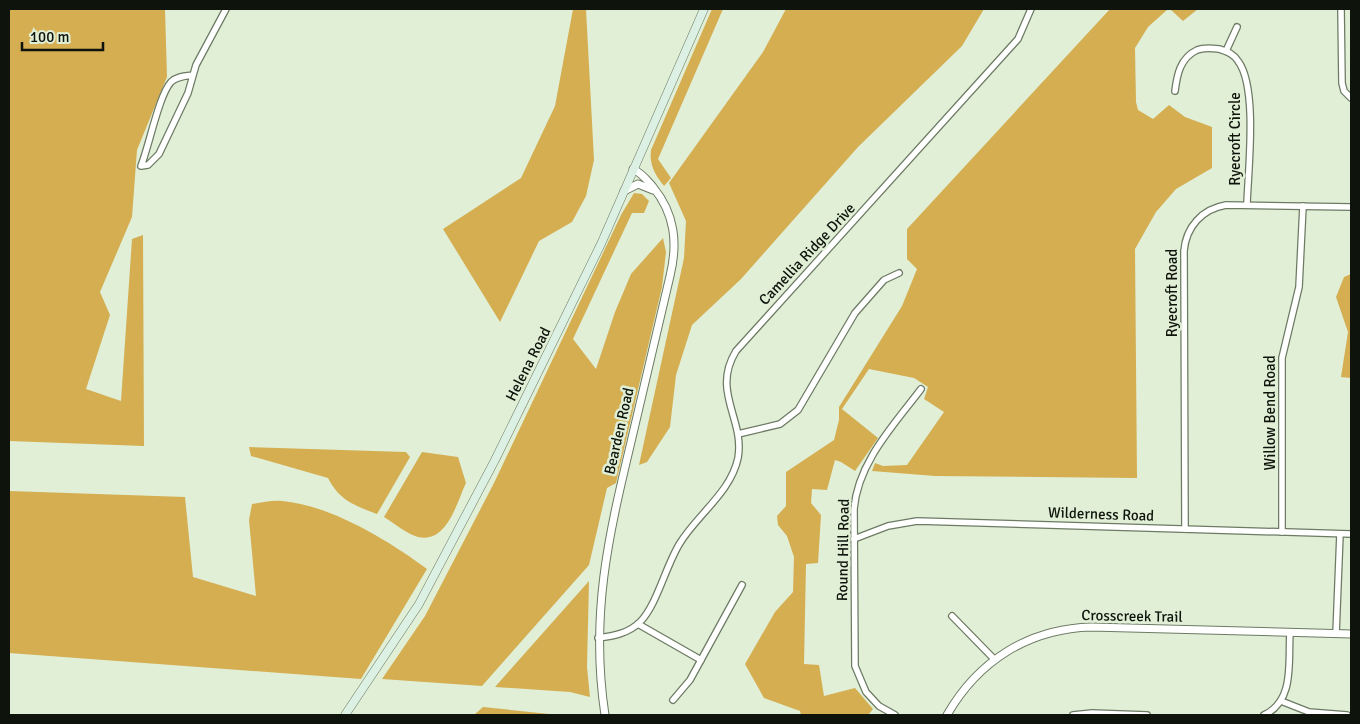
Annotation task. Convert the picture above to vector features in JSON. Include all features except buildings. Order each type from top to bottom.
[{"type":"main road","name":"Helena Road","points":[[345,715],[391,649],[438,569],[570,309],[704,9]]},
{"type":"street","points":[[193,75],[180,77],[171,82],[159,108],[141,166],[148,165],[159,154],[188,93],[193,75],[226,9]]},
{"type":"street","name":"Camellia Ridge Drive","points":[[638,624],[646,614],[679,544],[732,476],[738,459],[738,434],[726,387],[729,365],[736,351],[1018,39],[1031,9]]},
{"type":"street","points":[[1341,9],[1342,82],[1344,91],[1351,98]]},
{"type":"street","points":[[1174,91],[1179,68],[1190,54],[1207,48],[1226,51],[1237,27]]},
{"type":"street","name":"Ryecroft Circle","points":[[1226,51],[1235,57],[1241,65],[1248,91],[1250,118],[1247,204]]},
{"type":"street","name":"Bearden Road","points":[[605,715],[599,668],[598,638],[601,590],[611,527],[673,264],[675,248],[672,224],[665,205],[642,174],[633,169]]},
{"type":"street","points":[[624,190],[638,184],[657,192]]},
{"type":"street","name":"Ryecroft Road","points":[[1185,529],[1185,244],[1194,223],[1206,212],[1226,205],[1247,204],[1351,208]]},
{"type":"street","name":"Willow Bend Road","points":[[1282,532],[1282,358],[1299,288],[1303,206]]},
{"type":"street","points":[[738,434],[780,424],[798,410],[855,313],[884,280],[899,273]]},
{"type":"street","name":"Round Hill Road","points":[[895,715],[879,706],[866,692],[855,666],[855,499],[860,477],[870,459],[921,389]]},
{"type":"street","name":"Wilderness Road","points":[[854,539],[895,524],[917,521],[1351,534]]},
{"type":"street","points":[[1336,634],[1340,534]]},
{"type":"street","points":[[673,700],[690,680],[742,585]]},
{"type":"street","points":[[952,616],[994,659]]},
{"type":"street","points":[[598,638],[623,633],[638,624],[701,660]]},
{"type":"street","name":"Crosscreek Trail","points":[[947,715],[970,681],[994,659],[1032,638],[1079,628],[1351,634]]},
{"type":"street","points":[[1264,715],[1276,708],[1282,701],[1287,685],[1290,633]]},
{"type":"street","points":[[1282,701],[1297,712],[1347,715]]},
{"type":"street","points":[[1073,715],[1092,713],[1147,715]]},
{"type":"shaded area","points":[[9,9],[165,9],[167,77],[137,150],[132,217],[100,292],[110,315],[86,389],[121,401],[132,239],[143,235],[144,446],[9,441]]},
{"type":"shaded area","points":[[573,9],[586,9],[594,160],[586,196],[572,222],[539,241],[500,322],[443,229],[521,178],[555,106]]},
{"type":"shaded area","points":[[712,9],[723,9],[658,159],[671,178],[664,186],[653,169],[651,150]]},
{"type":"shaded area","points":[[786,9],[984,9],[962,46],[858,147],[741,279],[692,325],[676,375],[670,427],[647,462],[639,465],[684,258],[686,221],[669,183],[763,52]]},
{"type":"shaded area","points":[[1110,9],[1168,9],[1148,27],[1135,48],[1136,102],[1138,110],[1153,119],[1169,105],[1185,117],[1212,127],[1212,168],[1176,189],[1156,212],[1135,249],[1137,478],[935,476],[872,471],[875,463],[883,466],[907,465],[944,412],[924,399],[928,387],[914,378],[869,369],[842,409],[878,438],[855,471],[835,460],[827,490],[812,489],[811,503],[821,515],[818,563],[806,564],[804,664],[819,665],[824,696],[855,688],[873,709],[868,715],[801,715],[800,711],[764,698],[745,664],[775,612],[793,592],[794,557],[787,536],[778,525],[777,516],[786,506],[786,472],[834,440],[839,420],[839,407],[902,306],[917,269],[907,259],[907,229]]},
{"type":"shaded area","points":[[1170,9],[1198,9],[1183,21]]},
{"type":"shaded area","points":[[634,193],[642,194],[649,201],[644,213],[632,213],[573,339],[596,369],[615,312],[631,274],[663,238],[666,252],[662,287],[616,483],[607,488],[589,565],[482,686],[382,679],[425,616],[494,483],[621,215]]},
{"type":"shaded area","points":[[1351,274],[1351,378],[1341,377],[1348,332],[1336,297],[1344,277]]},
{"type":"shaded area","points":[[249,447],[406,452],[410,457],[377,514],[348,501],[337,492],[328,478],[251,456]]},
{"type":"shaded area","points":[[422,452],[458,457],[466,483],[450,520],[444,528],[428,537],[414,536],[384,517]]},
{"type":"shaded area","points":[[9,491],[185,497],[193,577],[256,596],[249,520],[252,504],[270,501],[300,504],[339,517],[377,536],[427,569],[361,679],[9,653]]},
{"type":"shaded area","points":[[589,581],[587,667],[590,697],[570,692],[495,687]]},
{"type":"shaded area","points":[[483,707],[559,715],[474,715]]}]
